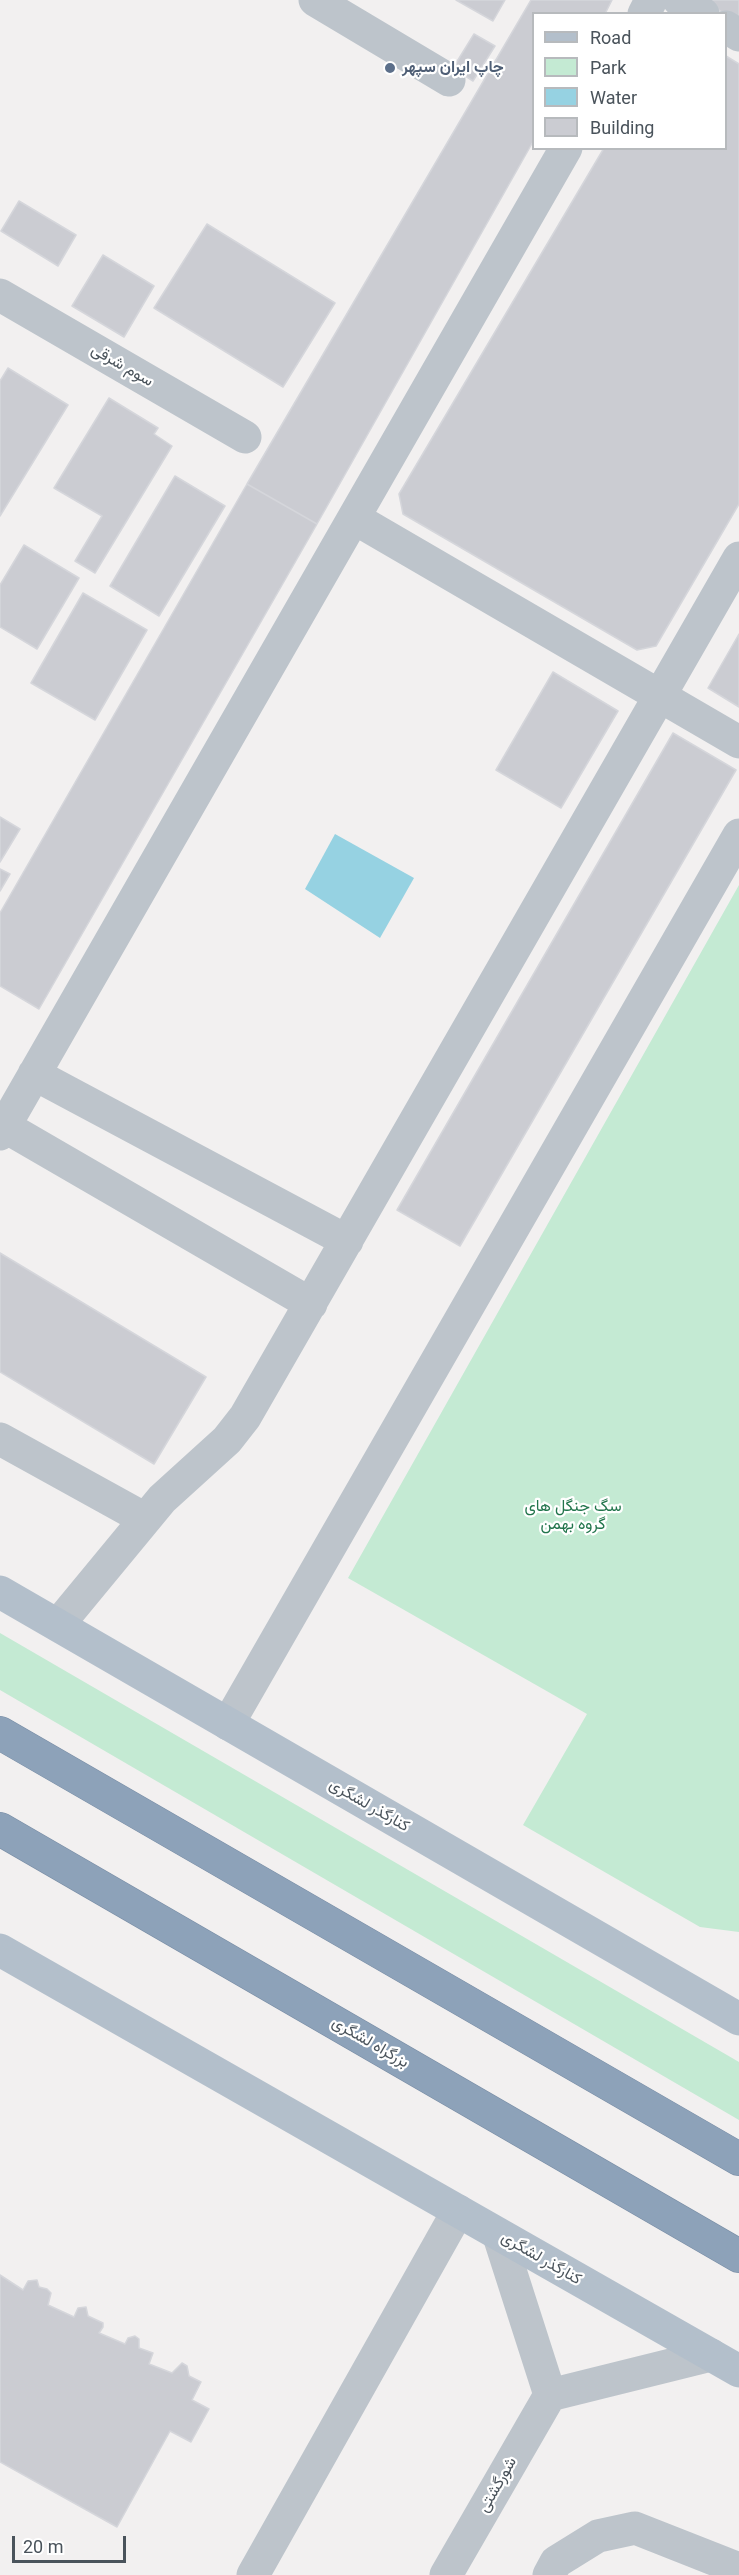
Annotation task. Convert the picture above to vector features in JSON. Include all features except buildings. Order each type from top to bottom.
[{"type":"highway","points":[[0,1733],[739,2159]]},
{"type":"highway","name":"بزرگراه لشگری","points":[[0,1829],[739,2256]]},
{"type":"main road","name":"کنارگذر لشگری","points":[[0,1592],[739,2019]]},
{"type":"main road","name":"کنارگذر لشگری","points":[[0,1950],[739,2371]]},
{"type":"lane","points":[[315,0],[449,80]]},
{"type":"lane","points":[[680,0],[700,12]]},
{"type":"lane","points":[[311,1304],[2,1130],[565,150]]},
{"type":"lane","name":"سوم شرقی","points":[[0,296],[245,437]]},
{"type":"lane","points":[[354,518],[739,742]]},
{"type":"lane","points":[[58,1625],[145,1519],[191,1471],[227,1440],[260,1393],[739,558]]},
{"type":"lane","points":[[228,1724],[739,836]]},
{"type":"lane","points":[[34,1074],[347,1240]]},
{"type":"lane","points":[[0,1439],[145,1519]]},
{"type":"lane","points":[[253,2575],[458,2211]]},
{"type":"lane","points":[[499,2236],[550,2395],[711,2355]]},
{"type":"lane","name":"شورگشتی","points":[[446,2575],[550,2395]]},
{"type":"lane","points":[[549,2575],[556,2562],[598,2536],[634,2528],[739,2570]]},
{"type":"green space","name":"سگ جنگل های گروه بهمن","points":[[739,885],[739,1932],[700,1927],[523,1825],[587,1714],[348,1578]]},
{"type":"green space","points":[[0,1633],[739,2062],[739,2120],[0,1690]]},
{"type":"water","points":[[335,834],[414,878],[380,938],[305,889]]},
{"type":"place","name":"چاپ ایران سپهر","points":[[390,68]]}]
